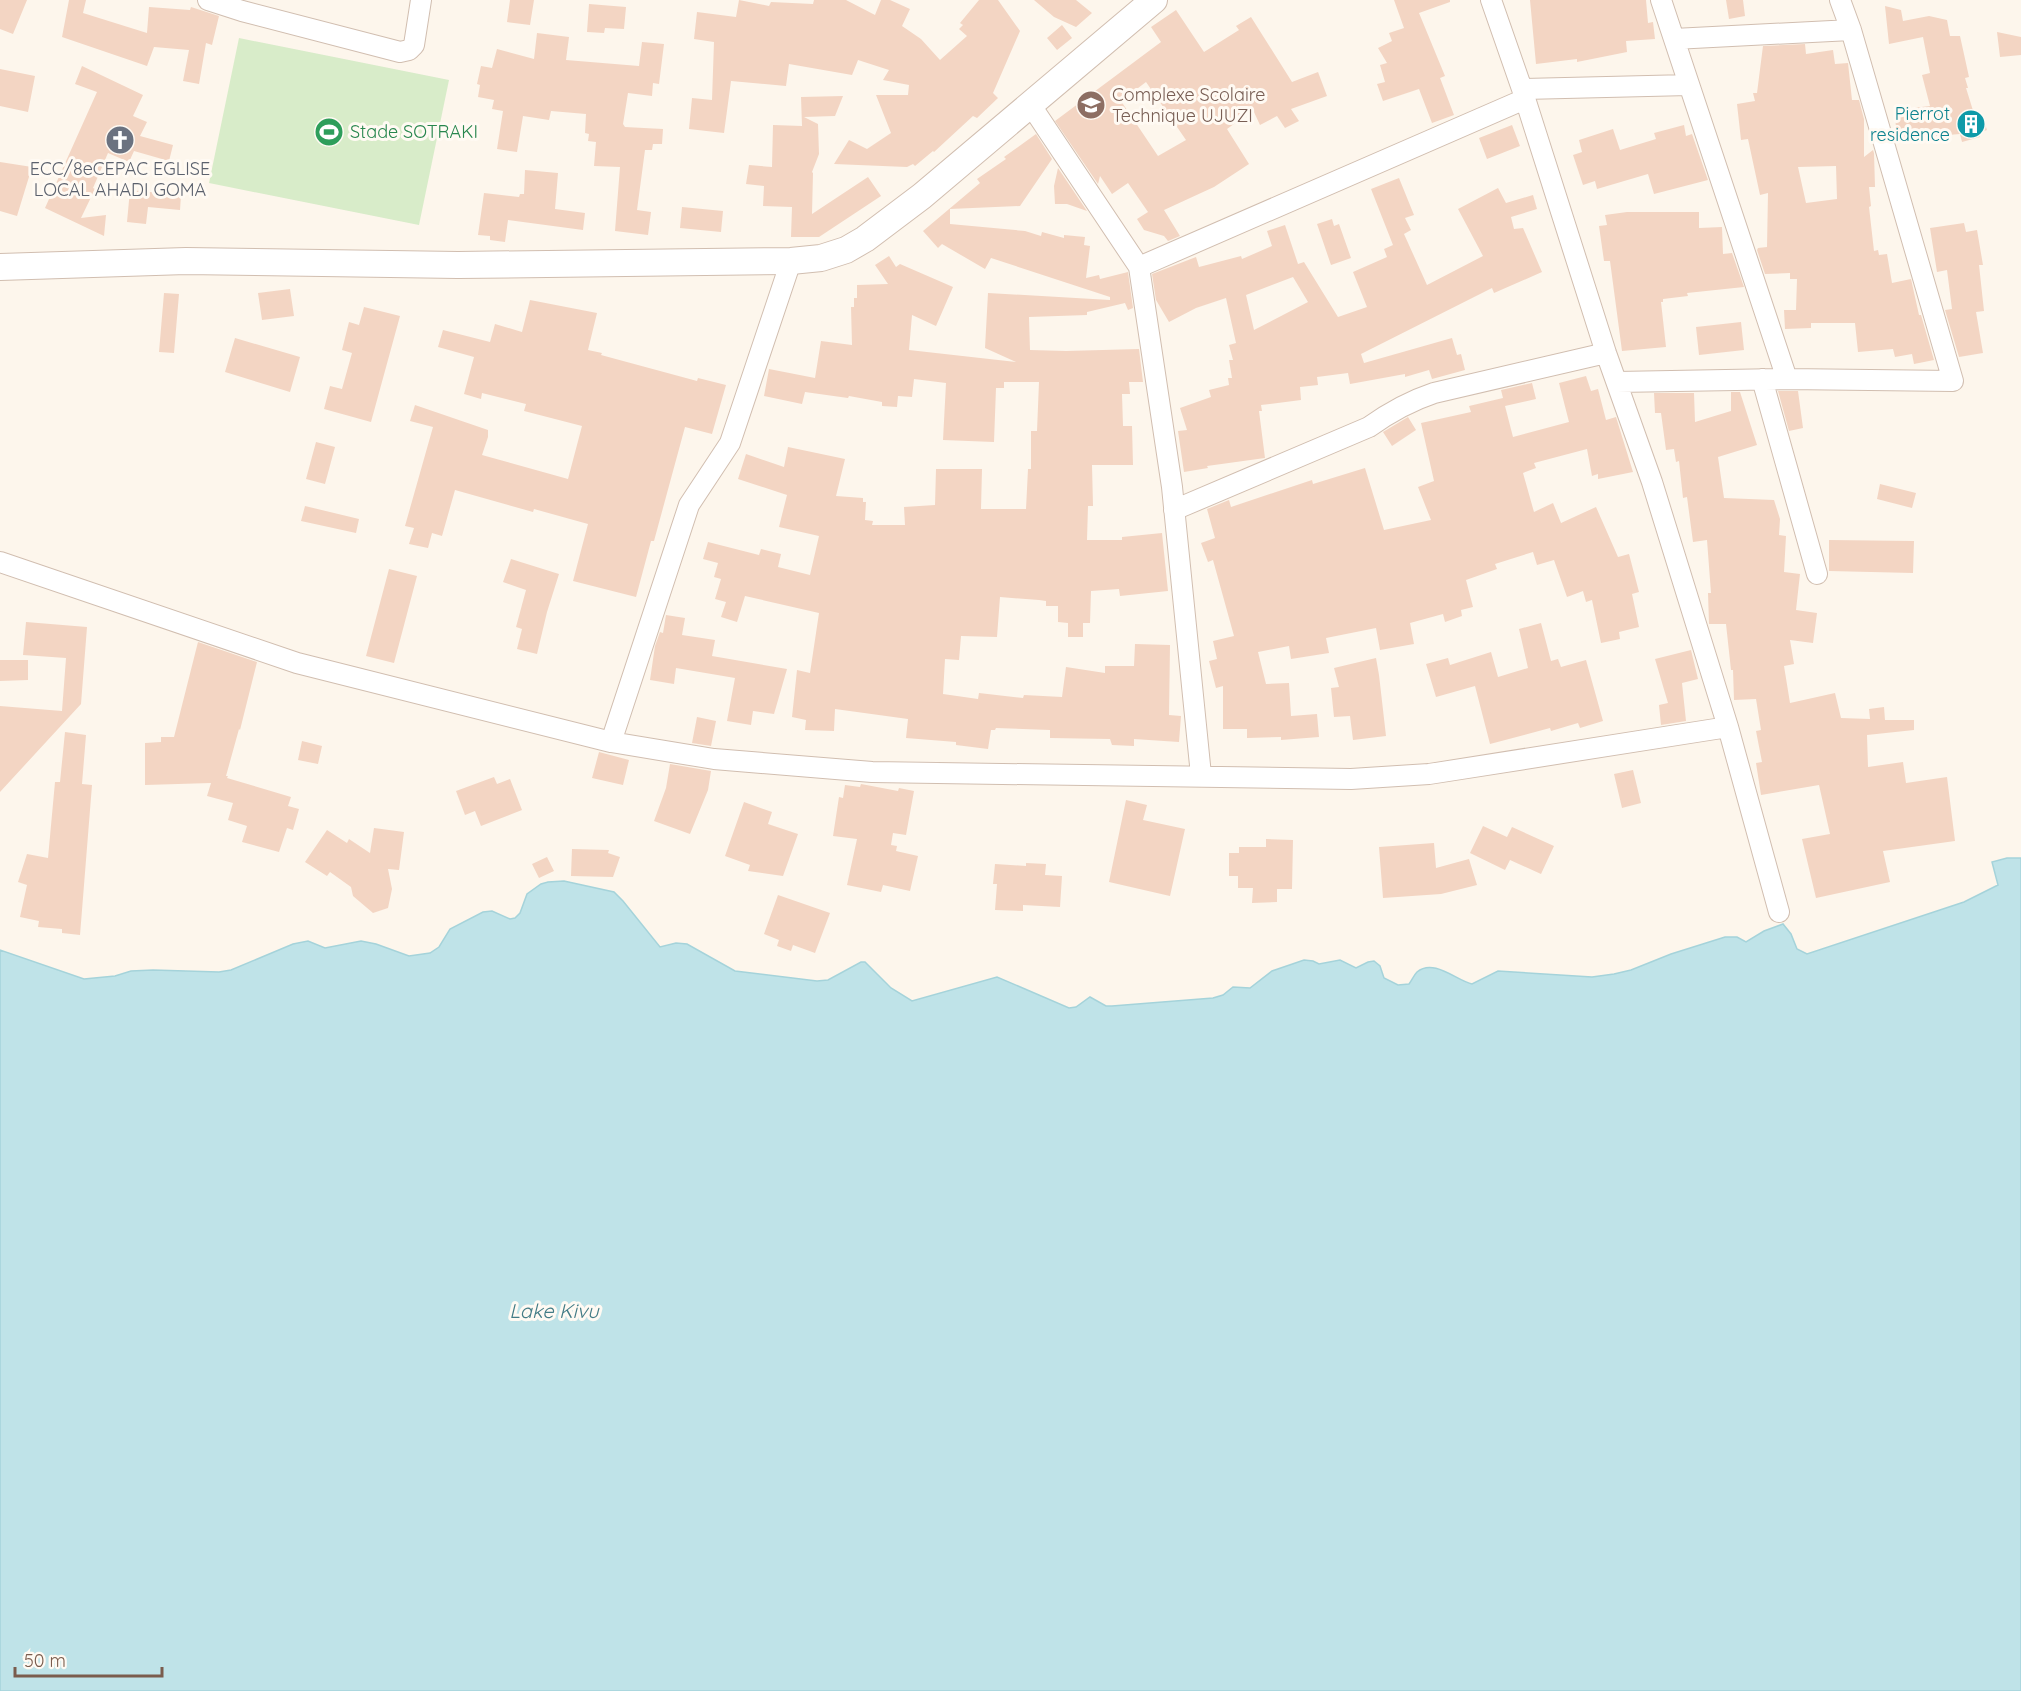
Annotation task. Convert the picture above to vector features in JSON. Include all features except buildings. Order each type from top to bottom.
[{"type":"street","points":[[208,0],[400,52],[409,50],[414,45],[421,0]]},
{"type":"street","points":[[0,267],[186,261],[458,265],[791,261],[821,258],[846,250],[865,239],[922,196],[1154,0]]},
{"type":"street","points":[[1491,0],[1606,353],[1652,482],[1728,727],[1779,912]]},
{"type":"street","points":[[1661,0],[1787,379]]},
{"type":"street","points":[[1617,382],[1762,379],[1953,381],[1851,30],[1840,0]]},
{"type":"street","points":[[1674,39],[1851,30]]},
{"type":"street","points":[[1139,267],[1523,94],[1689,85]]},
{"type":"street","points":[[1030,104],[1139,267],[1174,510],[1201,775]]},
{"type":"street","points":[[611,742],[689,505],[730,443],[791,261]]},
{"type":"street","points":[[1174,510],[1369,427],[1391,411],[1414,400],[1434,393],[1606,353]]},
{"type":"street","points":[[1762,379],[1817,574]]},
{"type":"street","points":[[0,562],[297,663],[611,742],[714,759],[872,772],[1118,777],[1201,775],[1351,779],[1429,774],[1728,727]]},
{"type":"green space","name":"Stade SOTRAKI","points":[[239,38],[449,80],[419,225],[209,183]]},
{"type":"water","name":"Lake Kivu","points":[[2007,858],[2021,858],[2021,1691],[0,1691],[0,950],[84,979],[115,976],[131,971],[219,972],[231,970],[293,944],[308,941],[325,948],[361,941],[409,956],[430,953],[439,947],[450,929],[483,912],[492,911],[510,919],[515,918],[520,913],[527,894],[541,884],[564,881],[614,892],[660,947],[676,943],[687,944],[735,971],[817,981],[828,980],[865,962],[891,988],[912,1001],[997,977],[1069,1008],[1076,1007],[1090,997],[1106,1006],[1213,998],[1223,995],[1233,987],[1250,988],[1272,971],[1304,960],[1319,964],[1340,960],[1356,968],[1374,961],[1380,966],[1384,978],[1398,985],[1409,984],[1417,972],[1424,968],[1438,969],[1472,984],[1498,971],[1592,977],[1631,970],[1671,954],[1725,937],[1737,937],[1746,942],[1764,931],[1783,924],[1791,934],[1797,949],[1807,954],[1964,902],[1998,885],[1992,862]]},
{"type":"place","name":"Complexe Scolaire Technique UJUZI","points":[[1091,105]]},
{"type":"place","name":"Pierrot residence","points":[[1971,124]]},
{"type":"place","name":"Stade SOTRAKI","points":[[329,132]]},
{"type":"place","name":"ECC/8eCEPAC EGLISE LOCAL AHADI GOMA","points":[[120,140]]}]
